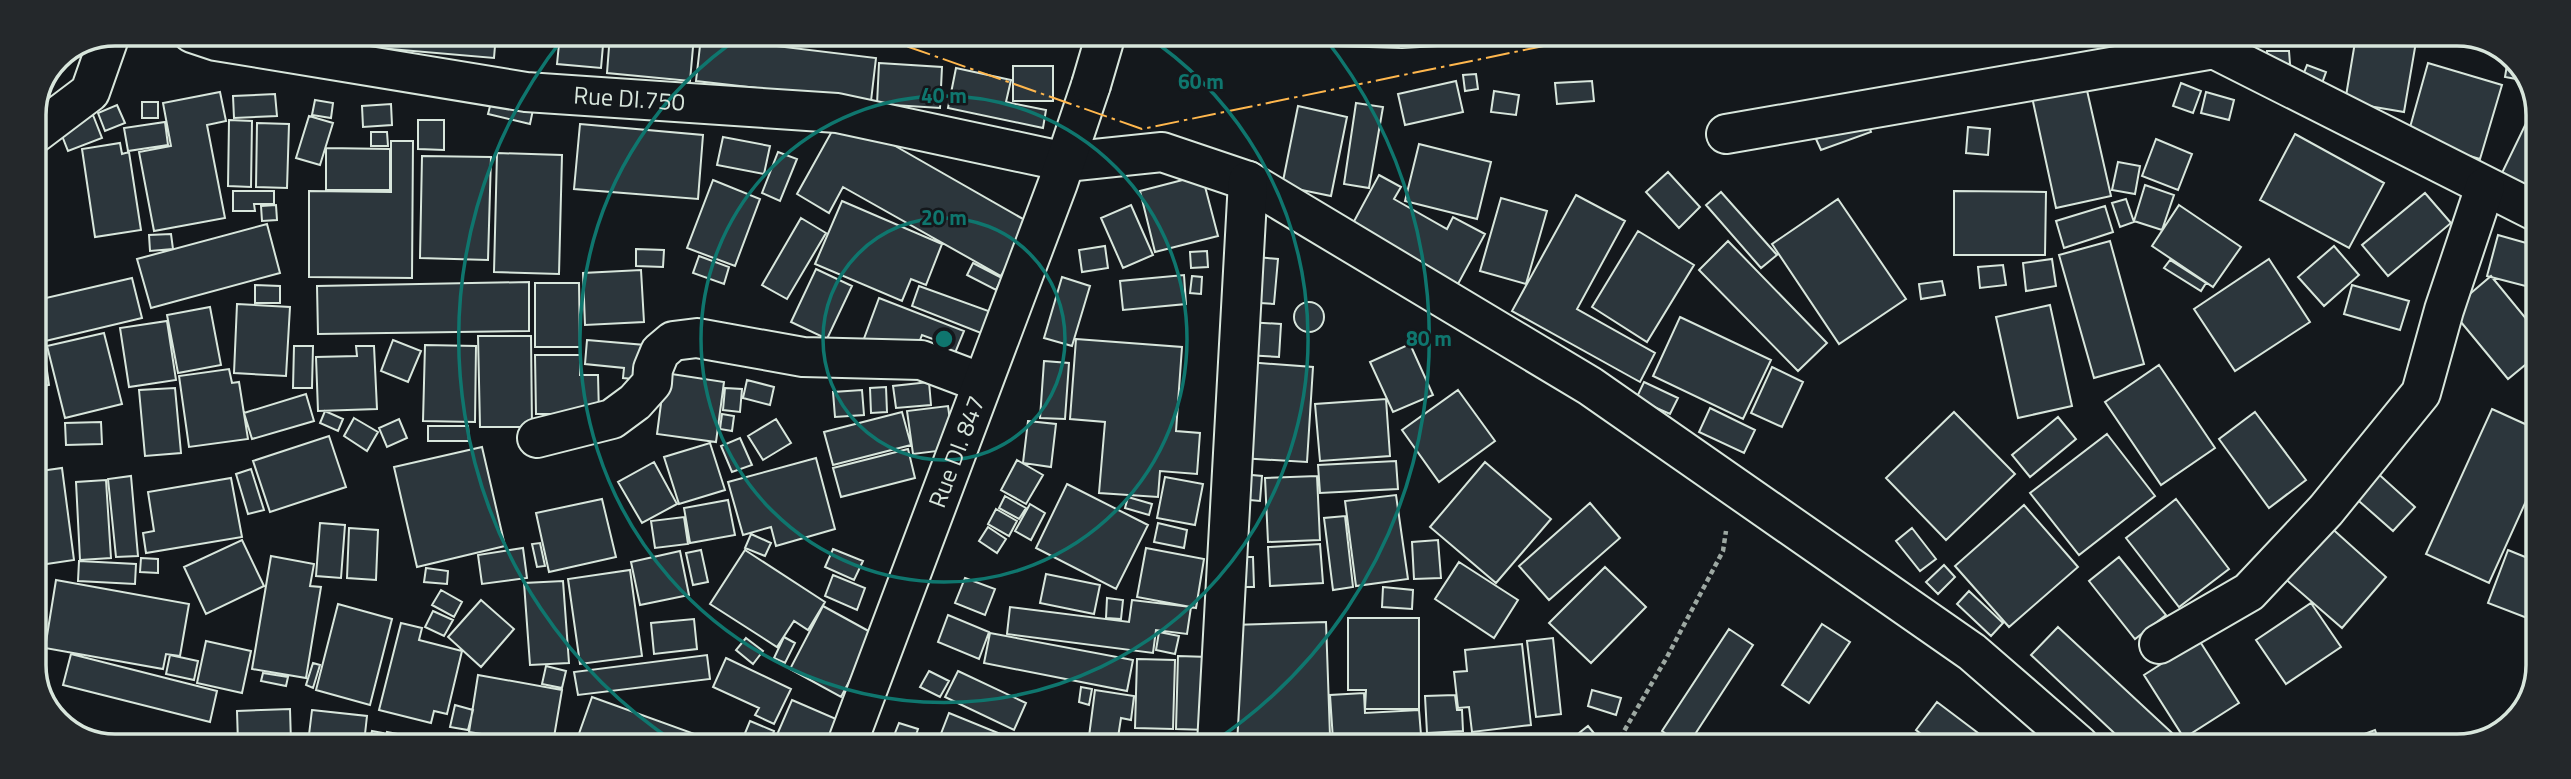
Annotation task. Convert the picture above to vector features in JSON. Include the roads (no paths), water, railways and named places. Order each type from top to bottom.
[{"type":"street","name":"Rue DI.750","points":[[246,46],[526,92],[837,113],[1066,162],[1162,152],[1248,181],[1590,386],[1972,652],[2066,734]]},
{"type":"street","name":"Rue DI. 847","points":[[851,734],[1066,162],[1102,46]]},
{"type":"street","points":[[46,125],[90,92],[106,47]]},
{"type":"street","points":[[1726,134],[2214,49],[2525,206]]},
{"type":"street","points":[[1218,734],[1248,181]]},
{"type":"street","points":[[2160,644],[2249,592],[2326,510],[2421,393],[2444,310],[2485,187]]},
{"type":"street","points":[[537,438],[612,419],[635,402],[652,383],[653,369],[660,352],[673,341],[697,338],[803,357],[920,360],[982,383]]}]
